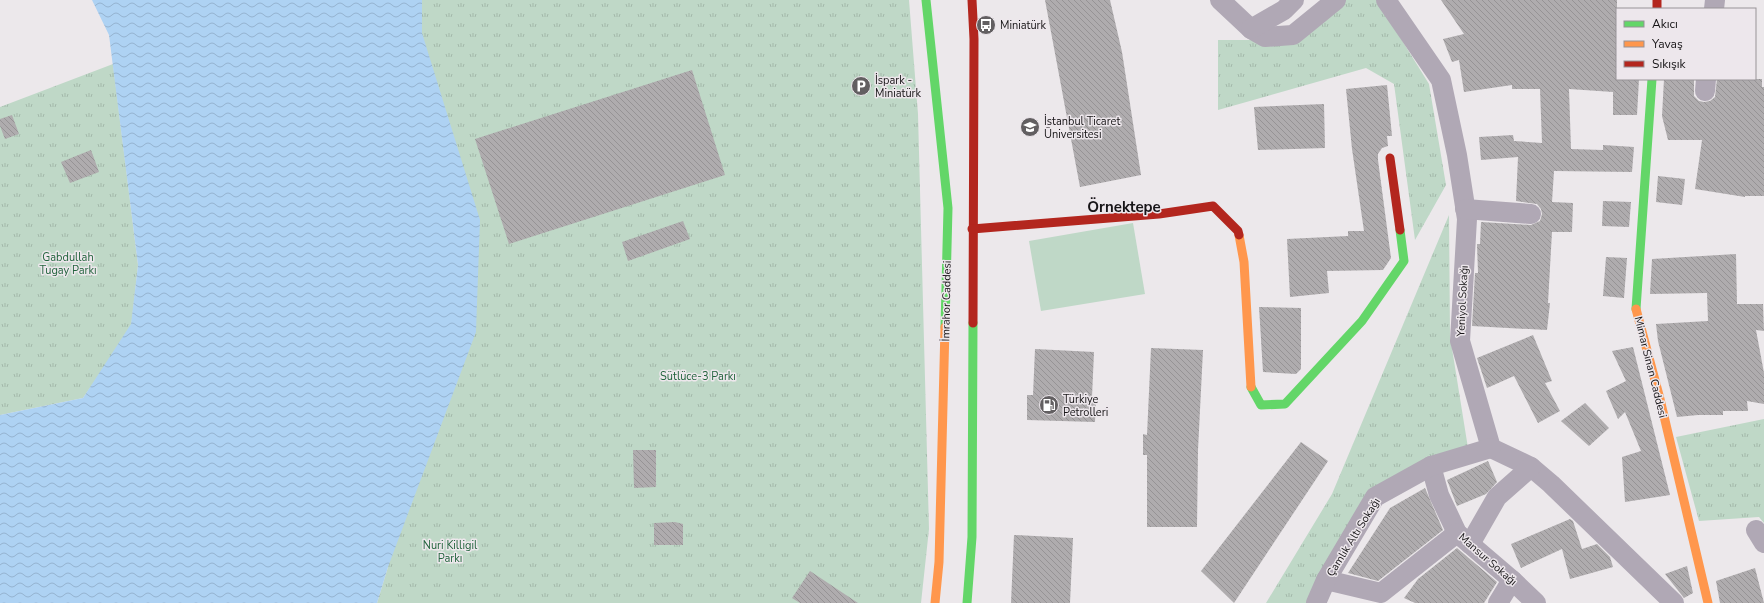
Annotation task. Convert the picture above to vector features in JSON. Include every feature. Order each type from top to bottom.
[{"type":"street","name":"İmrahor Caddesi","points":[[926,0],[946,149],[948,224],[939,546],[935,603]]},
{"type":"street","points":[[967,603],[972,537],[972,229],[969,146],[974,38],[972,0]]},
{"type":"street","points":[[1220,0],[1251,28],[1265,37],[1292,35],[1336,0]]},
{"type":"street","points":[[1251,28],[1284,10],[1294,0]]},
{"type":"street","name":"Yeniyol Sokağı","points":[[1386,0],[1440,80],[1457,155],[1467,219],[1460,341],[1491,448]]},
{"type":"street","name":"Mimar Sinan Caddesi","points":[[1652,80],[1636,309],[1660,399],[1708,603]]},
{"type":"street","points":[[972,229],[1159,214],[1213,206],[1238,231],[1244,262],[1251,389],[1261,405],[1285,404],[1362,321],[1404,261],[1390,158]]},
{"type":"street","points":[[1465,210],[1531,214]]},
{"type":"street","points":[[1491,448],[1531,467],[1551,484],[1674,603]]},
{"type":"street","name":"Çamlık Altı Sokağı","points":[[1316,603],[1326,580],[1375,497],[1431,466],[1491,448]]},
{"type":"street","name":"Mansur Sokağı","points":[[1431,466],[1439,495],[1464,539],[1512,580],[1536,603]]},
{"type":"street","points":[[1326,580],[1379,598],[1464,539],[1497,497],[1531,467]]},
{"type":"street","points":[[1498,603],[1512,580]]},
{"type":"green space","name":"Sütlüce-3 Parkı","points":[[422,0],[909,0],[918,114],[929,529],[921,603],[377,603],[388,567],[422,33]]},
{"type":"green space","points":[[1346,0],[1377,0],[1429,84],[1446,185],[1415,240],[1394,84],[1366,68],[1218,110],[1218,40],[1283,40]]},
{"type":"green space","name":"Gabdullah Tugay Parkı","points":[[113,64],[138,265],[131,328],[83,398],[0,415],[0,107]]},
{"type":"green space","points":[[1449,215],[1450,336],[1468,448],[1376,493],[1312,603],[1266,603],[1332,494]]},
{"type":"green space","points":[[1133,223],[1145,294],[1041,311],[1029,241]]},
{"type":"green space","points":[[1764,419],[1764,523],[1759,517],[1699,521],[1676,437]]},
{"type":"water","points":[[92,0],[422,0],[422,33],[480,220],[476,332],[388,567],[377,603],[0,603],[0,415],[83,398],[131,324],[138,265],[109,35]]},
{"type":"building","points":[[1045,0],[1110,0],[1122,52],[1141,175],[1080,187]]},
{"type":"building","points":[[1441,0],[1617,0],[1616,80],[1639,80],[1637,115],[1613,115],[1613,92],[1569,89],[1571,149],[1603,150],[1603,145],[1634,147],[1632,172],[1554,171],[1552,202],[1573,203],[1572,232],[1552,232],[1548,303],[1550,303],[1547,330],[1472,326],[1475,273],[1478,273],[1477,244],[1480,244],[1481,222],[1531,225],[1540,221],[1542,214],[1541,209],[1537,204],[1516,201],[1518,157],[1481,160],[1479,137],[1513,135],[1514,141],[1542,143],[1540,89],[1512,89],[1512,85],[1464,92],[1459,60],[1452,62],[1443,39],[1464,34]]},
{"type":"building","points":[[692,70],[725,175],[509,244],[475,139]]},
{"type":"building","points":[[1762,79],[1762,87],[1764,87],[1764,196],[1745,197],[1695,189],[1702,140],[1668,140],[1662,116],[1664,80],[1694,80],[1694,96],[1699,101],[1704,102],[1710,101],[1715,97],[1717,80]]},
{"type":"building","points":[[1387,85],[1392,136],[1387,136],[1388,146],[1382,148],[1378,154],[1378,160],[1391,258],[1383,270],[1327,271],[1329,293],[1290,297],[1287,239],[1348,236],[1348,231],[1364,231],[1352,149],[1346,89]]},
{"type":"building","points":[[1324,104],[1325,148],[1258,150],[1254,107]]},
{"type":"building","points":[[12,115],[19,134],[5,139],[0,126],[0,119]]},
{"type":"building","points":[[91,150],[99,172],[70,183],[61,162]]},
{"type":"building","points":[[1658,176],[1685,179],[1682,205],[1656,202]]},
{"type":"building","points":[[1603,201],[1631,202],[1629,227],[1602,226]]},
{"type":"building","points":[[683,221],[690,239],[628,261],[622,242]]},
{"type":"building","points":[[1736,254],[1737,304],[1763,304],[1764,331],[1756,330],[1764,373],[1764,404],[1747,401],[1748,411],[1723,411],[1723,415],[1677,417],[1658,341],[1656,324],[1708,321],[1707,293],[1650,294],[1652,259]]},
{"type":"building","points":[[1606,257],[1627,258],[1624,298],[1603,296]]},
{"type":"building","points":[[1259,307],[1301,308],[1301,369],[1296,374],[1263,372]]},
{"type":"building","points":[[1533,335],[1552,381],[1545,383],[1560,411],[1538,423],[1514,376],[1487,388],[1477,358]]},
{"type":"building","points":[[1633,347],[1670,495],[1625,502],[1622,457],[1641,451],[1625,412],[1618,419],[1606,391],[1626,381],[1612,351]]},
{"type":"building","points":[[1151,348],[1203,350],[1198,450],[1197,527],[1147,527],[1147,455],[1143,455],[1143,434],[1147,435]]},
{"type":"building","points":[[1035,349],[1094,352],[1092,397],[1096,397],[1095,422],[1027,420],[1027,395],[1033,395]]},
{"type":"building","points":[[1585,403],[1609,428],[1589,446],[1561,421]]},
{"type":"building","points":[[1301,442],[1328,461],[1234,603],[1201,571]]},
{"type":"building","points":[[633,450],[656,450],[656,487],[634,488]]},
{"type":"building","points":[[1488,461],[1497,482],[1486,494],[1457,506],[1447,480]]},
{"type":"building","points":[[1425,488],[1443,530],[1378,581],[1348,573],[1390,508]]},
{"type":"building","points":[[1570,519],[1573,521],[1582,549],[1597,544],[1610,557],[1613,567],[1570,579],[1562,549],[1521,568],[1511,544]]},
{"type":"building","points":[[675,522],[683,524],[683,545],[654,545],[654,523]]},
{"type":"building","points":[[1014,535],[1073,538],[1070,603],[1011,603]]},
{"type":"building","points":[[1457,548],[1497,582],[1484,603],[1415,603],[1404,598],[1418,579]]},
{"type":"building","points":[[1687,566],[1693,593],[1684,598],[1665,574]]},
{"type":"building","points":[[1755,568],[1764,603],[1720,603],[1716,581]]},
{"type":"building","points":[[810,571],[858,603],[800,603],[792,598]]},
{"type":"traffic: fast","points":[[926,0],[948,208],[945,327]]},
{"type":"traffic: fast","points":[[1636,309],[1652,80]]},
{"type":"traffic: fast","points":[[1251,387],[1261,405],[1285,404],[1362,321],[1404,261],[1400,230]]},
{"type":"traffic: fast","points":[[967,603],[972,537],[973,323]]},
{"type":"traffic: slow","points":[[1239,235],[1244,262],[1251,387]]},
{"type":"traffic: slow","points":[[1636,309],[1660,399],[1708,603]]},
{"type":"traffic: slow","points":[[935,603],[939,562],[945,327]]},
{"type":"traffic: jam","points":[[972,0],[974,39],[973,323]]},
{"type":"traffic: jam","points":[[1657,0],[1657,8]]},
{"type":"traffic: jam","points":[[1390,158],[1400,230]]},
{"type":"traffic: jam","points":[[972,229],[1159,214],[1213,206],[1238,231],[1239,235]]},
{"type":"place","name":"Miniatürk","points":[[986,25]]},
{"type":"place","name":"İspark - Miniatürk","points":[[861,86]]},
{"type":"place","name":"İstanbul Ticaret Üniversitesi","points":[[1030,127]]},
{"type":"place","name":"Türkiye Petrolleri","points":[[1049,405]]},
{"type":"district","name":"Örnektepe","points":[[1124,207]]},
{"type":"park label","name":"Nuri Killigil Parkı","points":[[450,551]]}]
